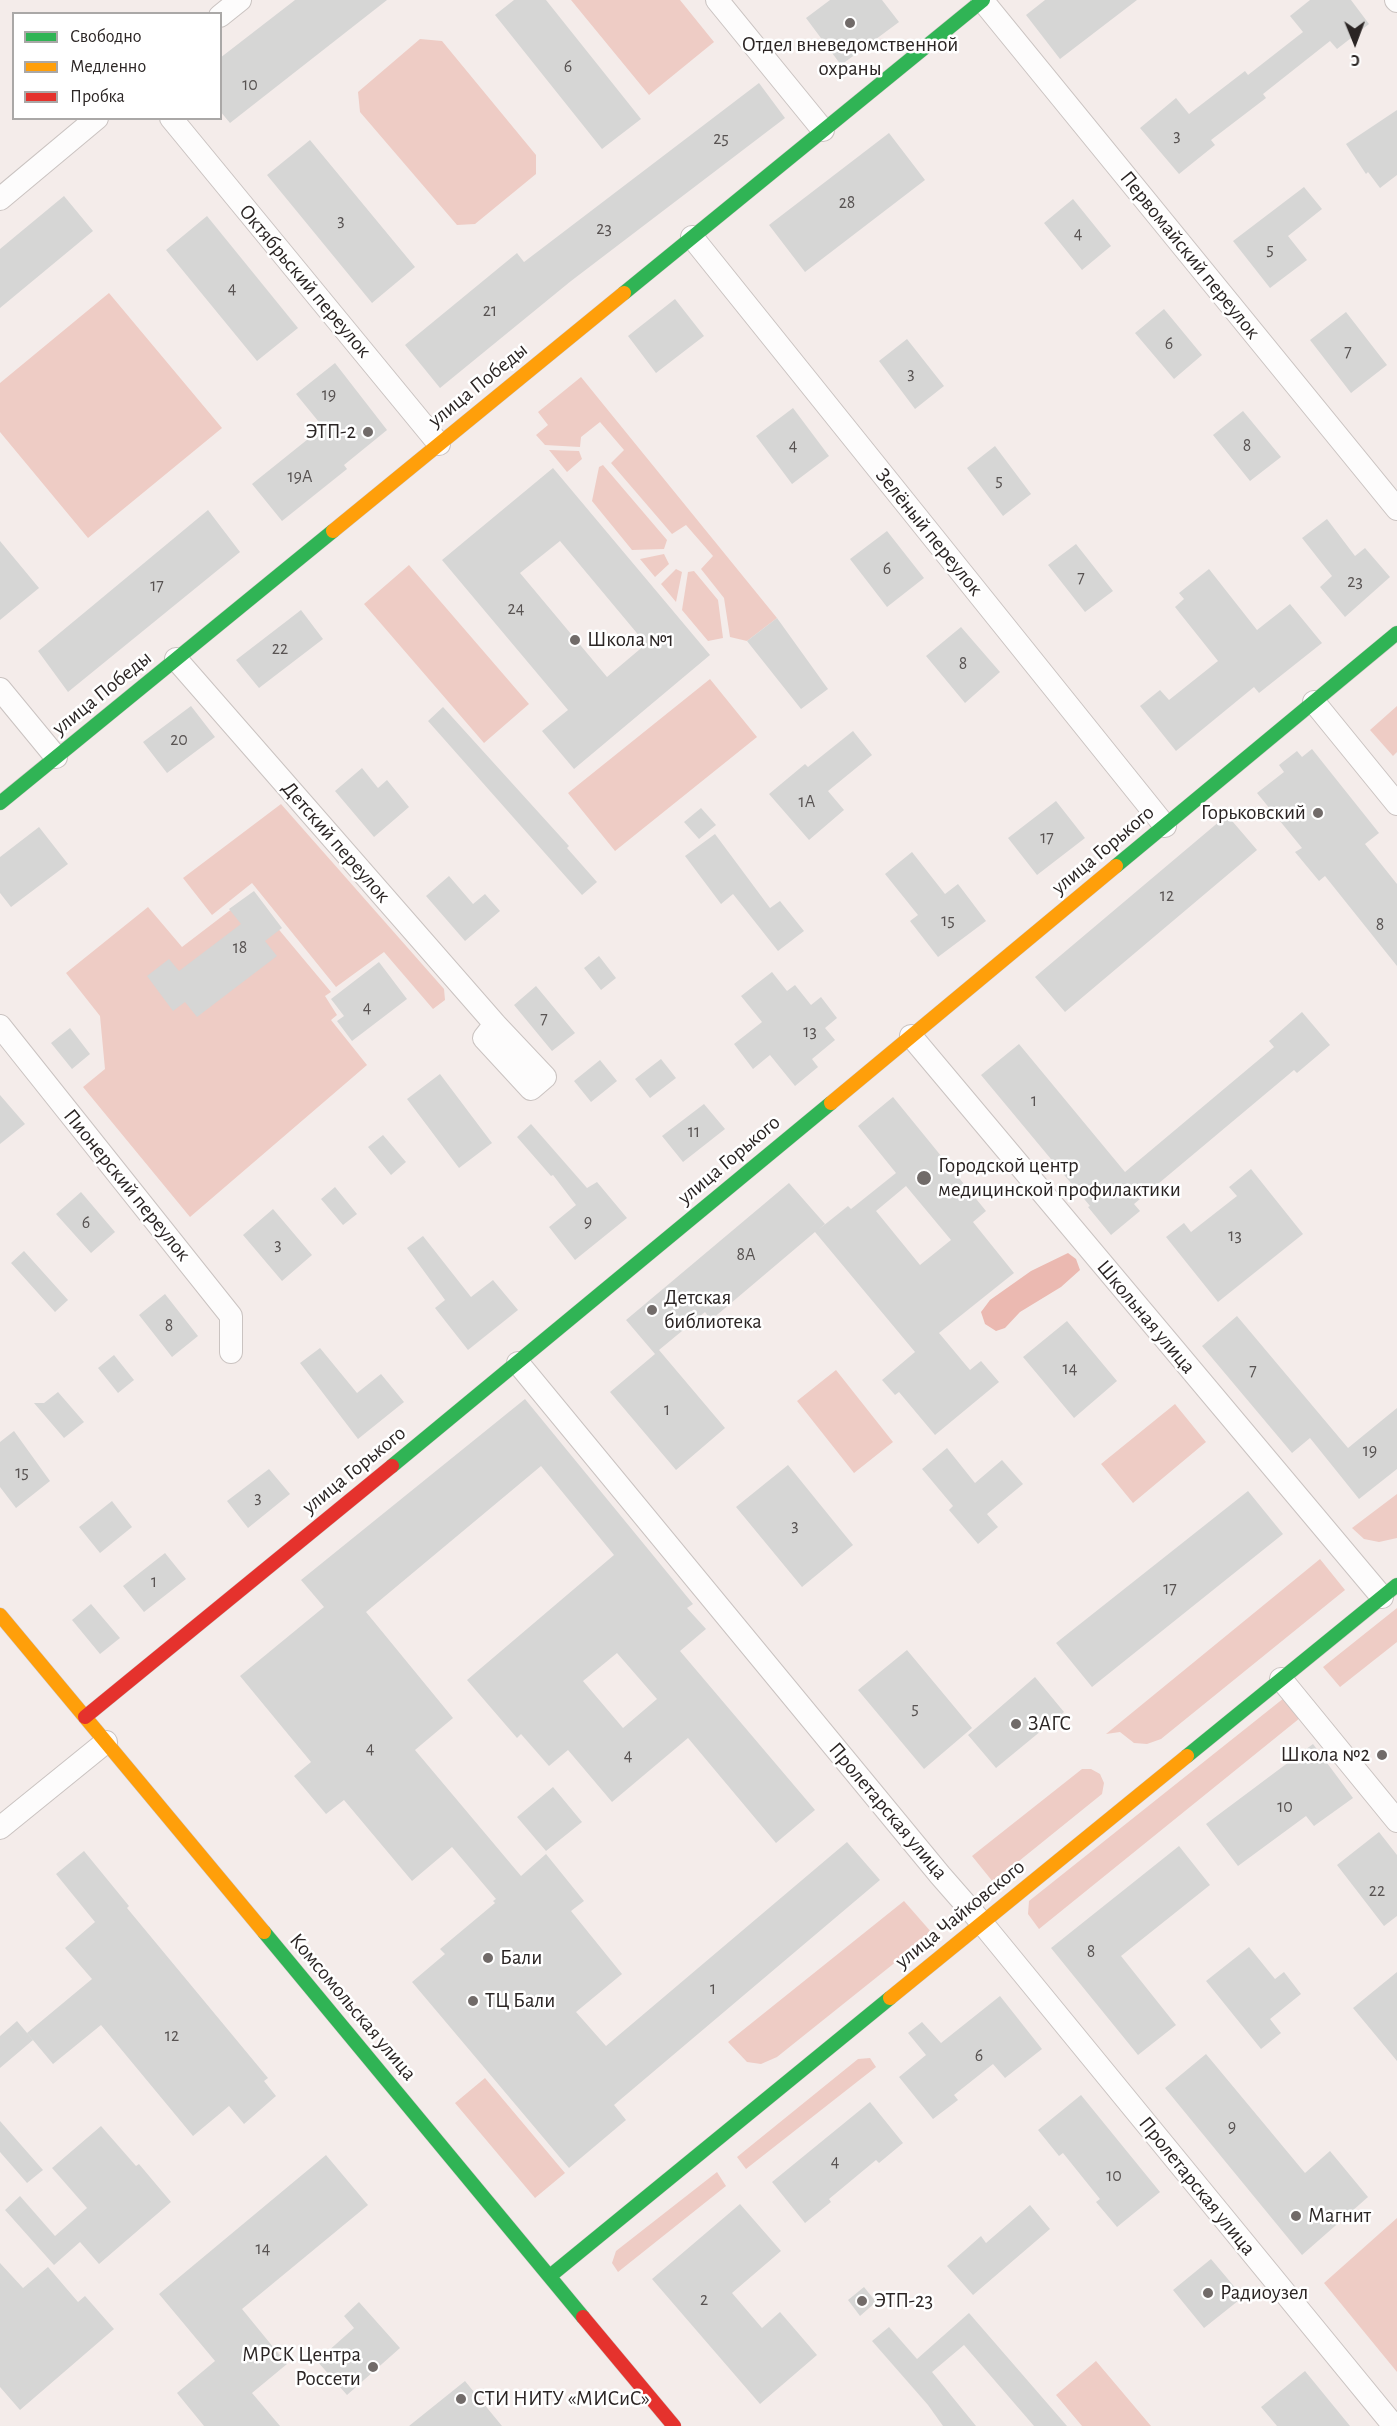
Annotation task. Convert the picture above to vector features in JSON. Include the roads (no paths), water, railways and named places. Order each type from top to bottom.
[{"type":"street","points":[[222,14],[240,0]]},
{"type":"street","points":[[717,0],[823,130]]},
{"type":"street","name":"улица Победы","points":[[0,803],[983,0]]},
{"type":"street","name":"Первомайский переулок","points":[[983,0],[1397,509]]},
{"type":"street","points":[[0,199],[94,120]]},
{"type":"street","name":"Октябрьский переулок","points":[[173,120],[439,444]]},
{"type":"street","name":"Зелёный переулок","points":[[692,237],[1165,826]]},
{"type":"street","name":"улица Горького","points":[[85,1717],[518,1363],[1397,633]]},
{"type":"street","name":"Детский переулок","points":[[176,659],[495,1024]]},
{"type":"street","points":[[0,689],[56,757]]},
{"type":"street","points":[[1314,702],[1397,804]]},
{"type":"street","name":"Пионерский переулок","points":[[0,1026],[231,1316],[231,1352]]},
{"type":"street","name":"Школьная улица","points":[[911,1036],[1281,1477],[1389,1591]]},
{"type":"street","name":"Пролетарская улица","points":[[518,1363],[982,1923],[1394,2426]]},
{"type":"street","name":"улица Чайковского","points":[[550,2276],[1389,1591]]},
{"type":"street","name":"Комсомольская улица","points":[[0,1615],[674,2426]]},
{"type":"street","points":[[1281,1679],[1397,1821]]},
{"type":"street","points":[[0,1828],[106,1743]]},
{"type":"place","name":"Отдел вневедомственной охраны","points":[[850,23]]},
{"type":"place","name":"ЭТП-2","points":[[368,432]]},
{"type":"place","name":"Школа №1","points":[[575,640]]},
{"type":"place","name":"Горьковский","points":[[1318,813]]},
{"type":"place","name":"Городской центр медицинской профилактики","points":[[924,1178]]},
{"type":"place","name":"Детская библиотека","points":[[652,1310]]},
{"type":"place","name":"ЗАГС","points":[[1016,1724]]},
{"type":"place","name":"Школа №2","points":[[1382,1755]]},
{"type":"place","name":"Бали","points":[[488,1958]]},
{"type":"place","name":"ТЦ Бали","points":[[473,2001]]},
{"type":"place","name":"Магнит","points":[[1296,2216]]},
{"type":"place","name":"Радиоузел","points":[[1208,2293]]},
{"type":"place","name":"ЭТП-23","points":[[862,2301]]},
{"type":"place","name":"МРСК Центра Россети","points":[[373,2367]]},
{"type":"place","name":"СТИ НИТУ «МИСиС»","points":[[461,2399]]}]
